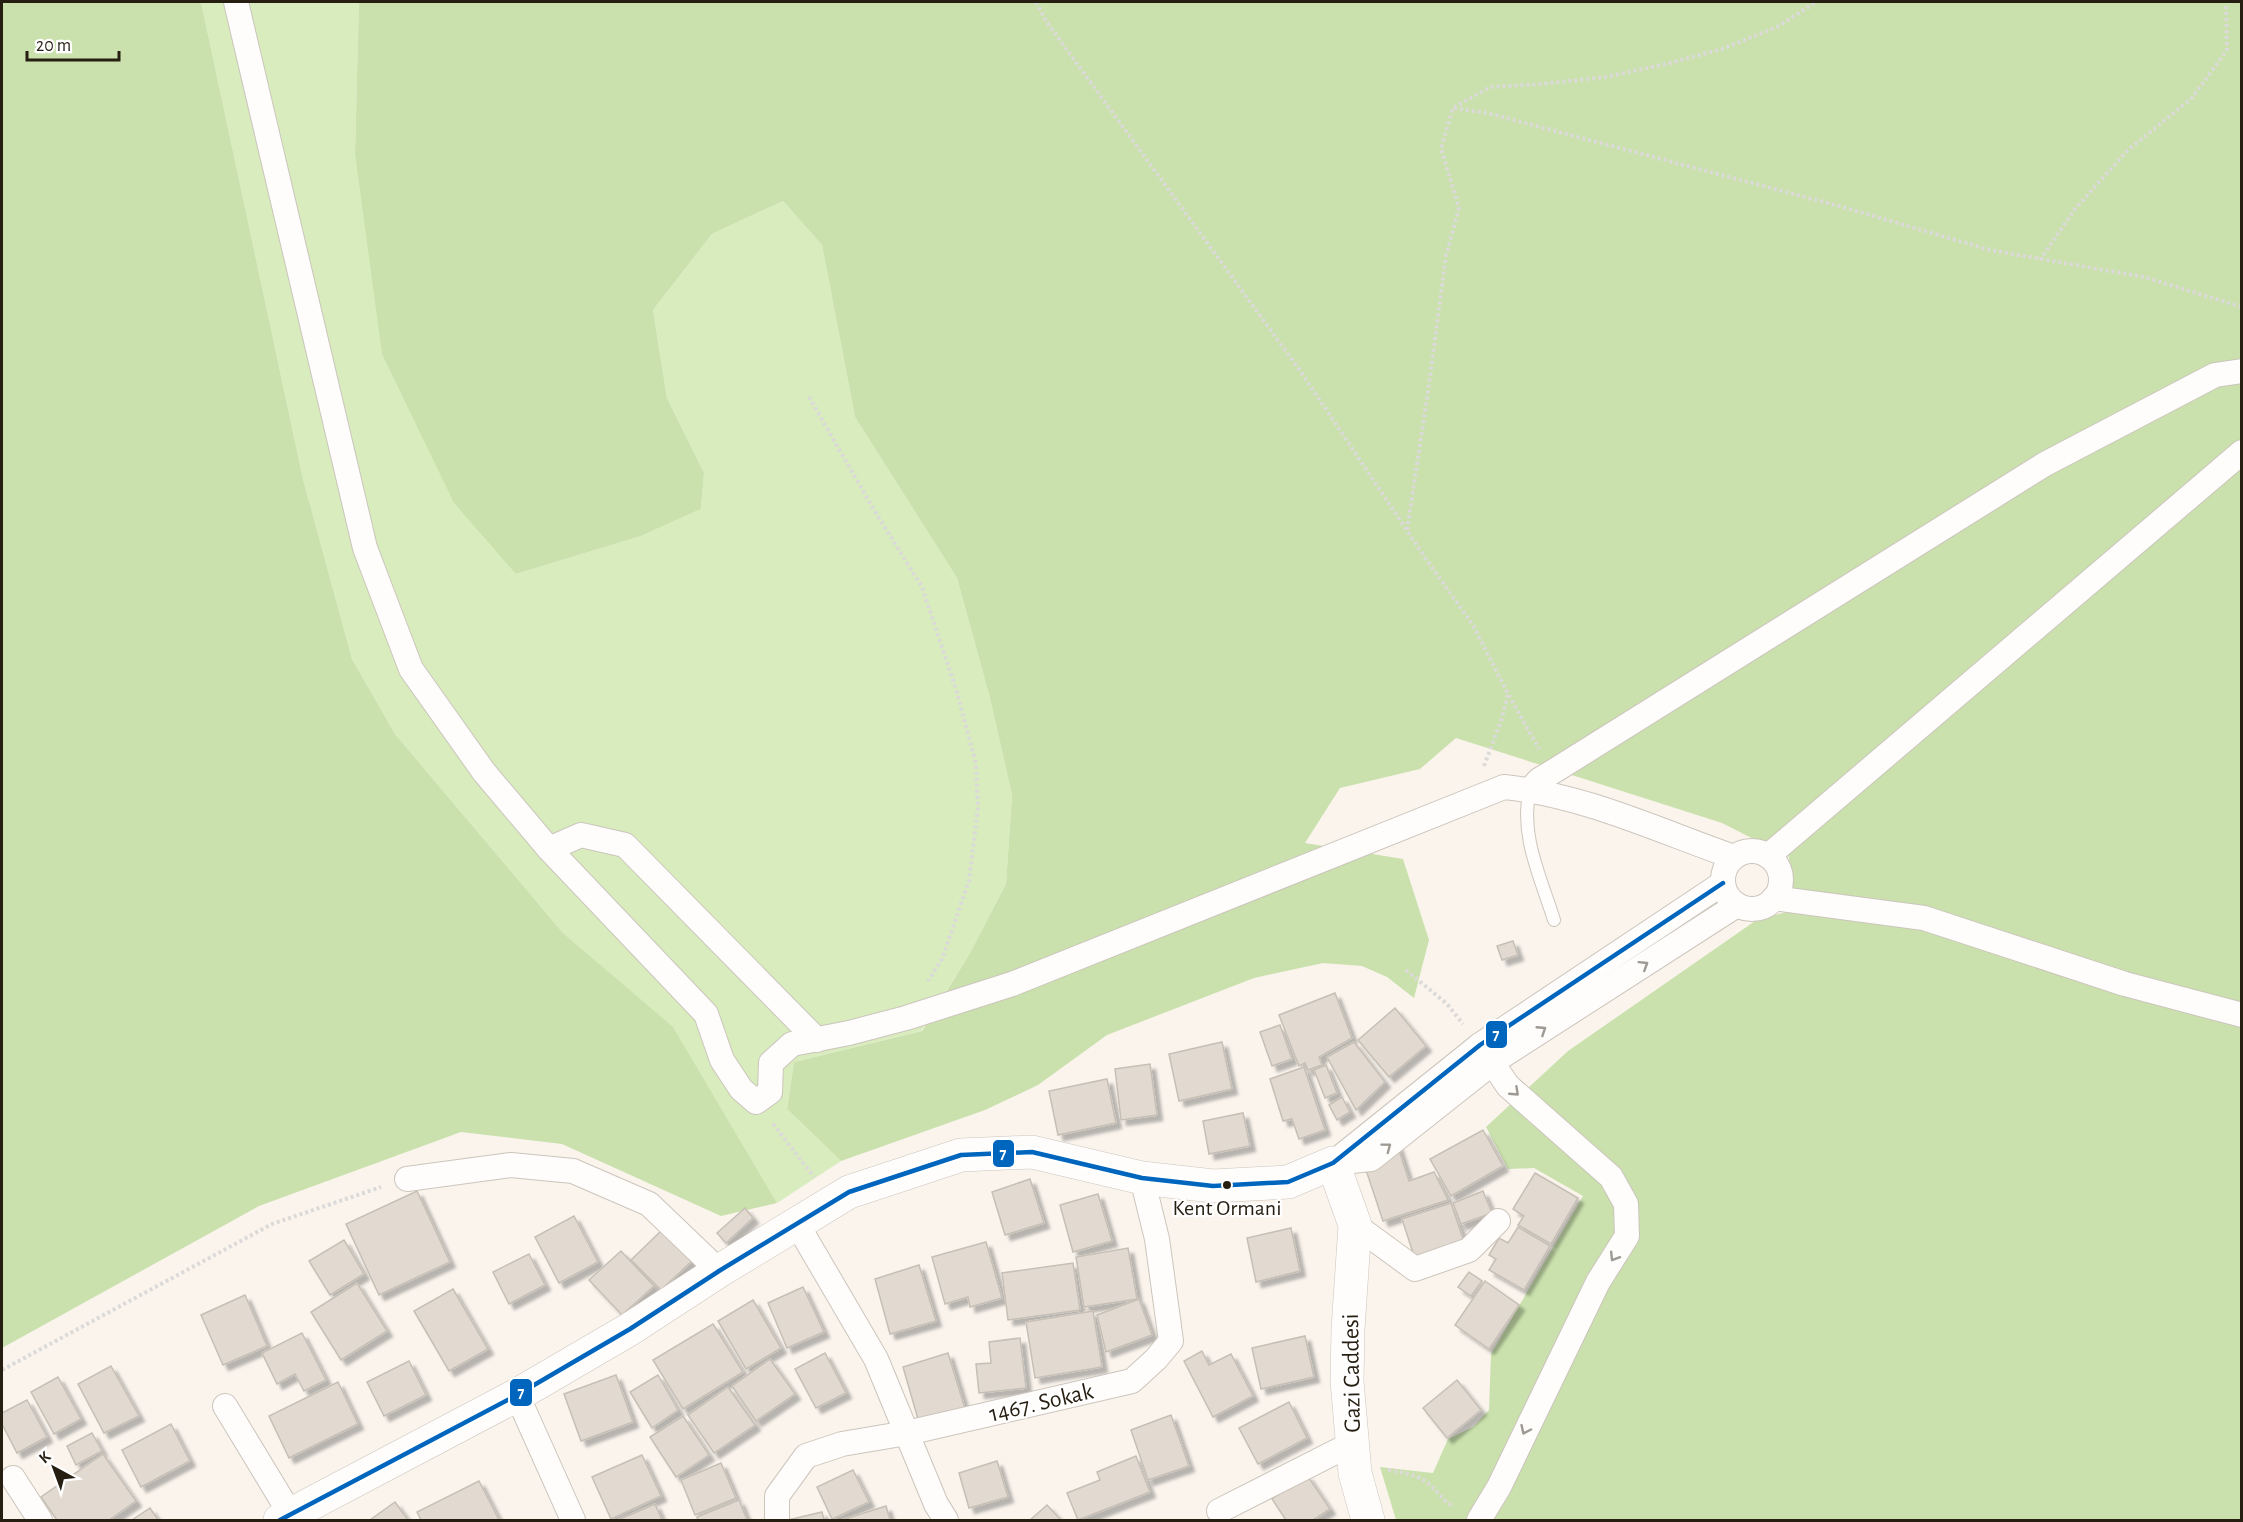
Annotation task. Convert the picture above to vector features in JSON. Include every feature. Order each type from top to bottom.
[{"type":"main road","points":[[285,1518],[517,1395],[630,1329],[719,1271],[849,1192],[961,1155],[1032,1152],[1142,1178],[1213,1186],[1288,1182],[1332,1163]]},
{"type":"main road","name":"Gazi Caddesi","points":[[1332,1163],[1355,1225],[1347,1339],[1347,1381],[1354,1458],[1368,1521]]},
{"type":"street","points":[[236,2],[365,548],[411,669],[484,772],[549,849],[706,1014],[722,1060],[741,1089],[756,1102],[770,1092],[771,1063],[792,1044],[906,1018],[1012,984],[1504,787],[1530,790],[1610,811],[1734,857]]},
{"type":"street","points":[[1530,790],[1539,780],[2044,464],[2215,375],[2241,371]]},
{"type":"street","points":[[1768,856],[2241,452]]},
{"type":"street","points":[[549,849],[581,835],[625,845],[817,1040]]},
{"type":"street","points":[[1753,851],[1768,856],[1777,867],[1780,886],[1774,898],[1764,907],[1755,909],[1737,905],[1730,900],[1723,883],[1724,873],[1734,857],[1743,852],[1753,851]]},
{"type":"street","points":[[1332,1163],[1371,1159],[1486,1054],[1723,883]]},
{"type":"street","points":[[1774,898],[1924,918],[2125,984],[2241,1015]]},
{"type":"street","points":[[1486,1054],[1737,905]]},
{"type":"street","points":[[1479,1521],[1499,1487],[1598,1282],[1627,1236],[1626,1204],[1611,1177],[1508,1086],[1486,1054]]},
{"type":"street","points":[[407,1179],[511,1165],[573,1171],[649,1204],[719,1271]]},
{"type":"street","name":"1467. Sokak","points":[[777,1521],[777,1496],[806,1456],[842,1444],[907,1433],[1132,1381],[1156,1359],[1171,1341],[1157,1239],[1142,1178]]},
{"type":"street","points":[[1355,1225],[1415,1269],[1469,1250],[1498,1221]]},
{"type":"street","points":[[797,1224],[876,1359],[936,1504],[946,1521]]},
{"type":"street","points":[[517,1395],[573,1521]]},
{"type":"street","points":[[225,1406],[285,1518]]},
{"type":"street","points":[[1219,1511],[1354,1458]]},
{"type":"street","points":[[13,1478],[40,1521]]},
{"type":"lane","points":[[1530,790],[1526,806],[1529,842],[1554,920]]},
{"type":"path","points":[[1036,2],[1046,21],[1301,372],[1473,625],[1508,694],[1554,771]]},
{"type":"path","points":[[1407,530],[1446,256],[1459,208],[1441,148],[1453,108],[1490,87],[1542,84],[1606,76],[1666,64],[1722,49],[1777,27],[1816,2]]},
{"type":"path","points":[[2040,260],[2075,209],[2112,167],[2127,151],[2192,98],[2228,50],[2226,2]]},
{"type":"path","points":[[1453,108],[1487,113],[1839,206],[1990,250],[2144,277],[2241,307]]},
{"type":"path","points":[[809,397],[874,510],[922,587],[957,693],[976,764],[978,808],[969,881],[942,959],[906,1018]]},
{"type":"path","points":[[1463,803],[1483,769],[1502,718],[1508,694]]},
{"type":"path","points":[[1406,970],[1447,1004],[1486,1054]]},
{"type":"path","points":[[756,1102],[833,1201]]},
{"type":"path","points":[[2,1370],[272,1224],[407,1179]]},
{"type":"path","points":[[1354,1458],[1376,1468],[1409,1473],[1426,1480],[1448,1504],[1458,1506]]},
{"type":"green space","points":[[2,2],[201,2],[303,479],[352,659],[395,734],[563,933],[673,1027],[777,1203],[721,1216],[562,1144],[461,1132],[259,1206],[2,1348]]},
{"type":"green space","points":[[201,2],[359,2],[355,153],[516,574],[641,536],[701,509],[704,473],[667,398],[653,310],[712,234],[783,201],[822,245],[855,417],[957,578],[990,698],[1012,795],[1006,884],[970,953],[921,1031],[794,1062],[787,1109],[841,1161],[777,1203],[673,1028],[563,933],[395,734],[352,659],[303,479]]},
{"type":"green space","points":[[359,2],[2241,2],[2241,1520],[1396,1520],[1380,1467],[1433,1473],[1448,1439],[1473,1427],[1489,1410],[1491,1354],[1583,1196],[1534,1168],[1508,1169],[1486,1127],[1568,1051],[1758,919],[1791,911],[1789,857],[1722,823],[1456,738],[1420,769],[1340,788],[1305,843],[1403,859],[1429,940],[1414,998],[1387,977],[1362,966],[1323,963],[1254,978],[1107,1035],[1038,1085],[985,1110],[841,1161],[787,1109],[794,1062],[922,1031],[970,953],[1006,884],[1012,795],[990,698],[957,578],[855,417],[822,245],[783,201],[712,234],[653,310],[667,398],[704,473],[701,509],[641,536],[516,574],[454,503],[382,354],[355,153]]},
{"type":"building","points":[[1513,941],[1518,955],[1502,960],[1497,946]]},
{"type":"building","points":[[1335,993],[1352,1038],[1319,1057],[1322,1065],[1308,1070],[1305,1063],[1299,1066],[1279,1015]]},
{"type":"building","points":[[1395,1008],[1426,1046],[1389,1077],[1358,1040]]},
{"type":"building","points":[[1280,1025],[1292,1059],[1272,1066],[1260,1032]]},
{"type":"building","points":[[1222,1042],[1232,1089],[1179,1101],[1169,1054]]},
{"type":"building","points":[[1354,1042],[1385,1082],[1356,1110],[1327,1057]]},
{"type":"building","points":[[1150,1064],[1157,1115],[1121,1120],[1115,1069]]},
{"type":"building","points":[[1326,1065],[1337,1093],[1325,1098],[1314,1070]]},
{"type":"building","points":[[1304,1067],[1325,1130],[1299,1139],[1292,1119],[1283,1121],[1270,1079]]},
{"type":"building","points":[[1107,1079],[1116,1123],[1058,1135],[1049,1091]]},
{"type":"building","points":[[1342,1097],[1350,1112],[1337,1120],[1329,1105]]},
{"type":"building","points":[[1243,1113],[1250,1146],[1209,1154],[1203,1121]]},
{"type":"building","points":[[1483,1130],[1503,1166],[1451,1196],[1430,1159]]},
{"type":"building","points":[[1397,1144],[1409,1181],[1434,1172],[1448,1200],[1383,1221],[1366,1170]]},
{"type":"building","points":[[1535,1173],[1578,1198],[1551,1244],[1518,1225],[1524,1216],[1513,1209]]},
{"type":"building","points":[[1030,1179],[1044,1223],[1005,1235],[992,1192]]},
{"type":"building","points":[[417,1191],[450,1262],[379,1295],[346,1224]]},
{"type":"building","points":[[1483,1191],[1492,1213],[1461,1224],[1453,1203]]},
{"type":"building","points":[[1098,1194],[1112,1241],[1073,1252],[1060,1205]]},
{"type":"building","points":[[1451,1203],[1464,1242],[1415,1259],[1402,1219]]},
{"type":"building","points":[[745,1208],[753,1218],[726,1243],[717,1233]]},
{"type":"building","points":[[574,1216],[598,1262],[559,1283],[535,1237]]},
{"type":"building","points":[[1518,1227],[1550,1246],[1524,1290],[1489,1270],[1496,1259],[1489,1255],[1499,1238],[1508,1243]]},
{"type":"building","points":[[664,1228],[694,1259],[661,1290],[631,1260]]},
{"type":"building","points":[[1291,1228],[1300,1271],[1256,1282],[1247,1238]]},
{"type":"building","points":[[344,1240],[364,1274],[330,1295],[309,1261]]},
{"type":"building","points":[[986,1242],[1002,1298],[970,1307],[968,1297],[945,1304],[932,1257]]},
{"type":"building","points":[[1128,1248],[1137,1299],[1084,1307],[1076,1257]]},
{"type":"building","points":[[621,1251],[654,1286],[622,1315],[589,1280]]},
{"type":"building","points":[[529,1254],[545,1285],[509,1304],[493,1272]]},
{"type":"building","points":[[1073,1263],[1080,1310],[1008,1320],[1002,1273]]},
{"type":"building","points":[[919,1265],[936,1321],[890,1334],[875,1279]]},
{"type":"building","points":[[1469,1272],[1482,1281],[1471,1296],[1458,1287]]},
{"type":"building","points":[[1485,1281],[1519,1305],[1489,1349],[1455,1325]]},
{"type":"building","points":[[357,1283],[387,1331],[341,1360],[311,1312]]},
{"type":"building","points":[[803,1287],[824,1332],[787,1348],[768,1303]]},
{"type":"building","points":[[453,1289],[488,1349],[449,1371],[414,1311]]},
{"type":"building","points":[[245,1295],[267,1346],[223,1365],[201,1315]]},
{"type":"building","points":[[1139,1299],[1152,1335],[1106,1352],[1097,1315]]},
{"type":"building","points":[[753,1300],[781,1348],[746,1369],[718,1321]]},
{"type":"building","points":[[1093,1311],[1102,1367],[1035,1378],[1026,1322]]},
{"type":"building","points":[[713,1324],[743,1372],[683,1409],[653,1360]]},
{"type":"building","points":[[302,1333],[326,1380],[304,1391],[295,1374],[277,1384],[262,1353]]},
{"type":"building","points":[[1305,1336],[1314,1377],[1261,1389],[1252,1348]]},
{"type":"building","points":[[1020,1338],[1026,1388],[979,1393],[976,1364],[991,1363],[989,1342]]},
{"type":"building","points":[[1202,1351],[1209,1365],[1231,1354],[1253,1396],[1213,1417],[1184,1361]]},
{"type":"building","points":[[825,1353],[846,1393],[816,1408],[795,1369]]},
{"type":"building","points":[[948,1353],[966,1412],[920,1426],[903,1367]]},
{"type":"building","points":[[770,1359],[795,1394],[756,1421],[732,1386]]},
{"type":"building","points":[[409,1361],[426,1395],[384,1416],[367,1382]]},
{"type":"building","points":[[111,1366],[139,1416],[104,1433],[78,1384]]},
{"type":"building","points":[[616,1375],[633,1422],[581,1441],[564,1394]]},
{"type":"building","points":[[658,1375],[678,1410],[652,1428],[630,1392]]},
{"type":"building","points":[[58,1377],[81,1419],[54,1434],[31,1392]]},
{"type":"building","points":[[1457,1380],[1481,1410],[1447,1438],[1423,1408]]},
{"type":"building","points":[[338,1382],[358,1424],[289,1458],[269,1416]]},
{"type":"building","points":[[728,1387],[755,1425],[714,1453],[688,1415]]},
{"type":"building","points":[[27,1400],[47,1437],[17,1453],[2,1424],[2,1413]]},
{"type":"building","points":[[1289,1402],[1307,1438],[1258,1464],[1239,1428]]},
{"type":"building","points":[[1171,1415],[1189,1466],[1148,1480],[1131,1430]]},
{"type":"building","points":[[683,1416],[709,1455],[676,1477],[650,1437]]},
{"type":"building","points":[[171,1424],[190,1461],[141,1487],[122,1450]]},
{"type":"building","points":[[92,1433],[102,1451],[76,1465],[67,1446]]},
{"type":"building","points":[[103,1454],[136,1501],[109,1520],[57,1520],[41,1497]]},
{"type":"building","points":[[642,1455],[661,1496],[611,1519],[592,1477]]},
{"type":"building","points":[[1136,1456],[1150,1492],[1078,1520],[1067,1493],[1100,1480],[1097,1472]]},
{"type":"building","points":[[997,1461],[1008,1497],[969,1508],[959,1473]]},
{"type":"building","points":[[721,1463],[736,1498],[695,1515],[681,1480]]},
{"type":"building","points":[[853,1470],[869,1502],[832,1519],[817,1487]]},
{"type":"building","points":[[1307,1475],[1330,1509],[1313,1520],[1286,1520],[1272,1499]]},
{"type":"building","points":[[479,1481],[499,1520],[421,1520],[417,1512]]},
{"type":"building","points":[[739,1500],[747,1520],[698,1520],[697,1517]]},
{"type":"building","points":[[395,1502],[408,1520],[370,1520]]},
{"type":"building","points":[[655,1504],[662,1520],[618,1520]]},
{"type":"building","points":[[1047,1505],[1061,1520],[1030,1520]]},
{"type":"building","points":[[886,1506],[890,1520],[842,1520]]},
{"type":"building","points":[[150,1508],[158,1520],[132,1520]]},
{"type":"building","points":[[822,1512],[824,1520],[788,1520]]},
{"type":"transit line","name":"7","points":[[280,1520],[517,1395],[630,1329],[719,1271],[849,1192],[961,1155],[1032,1152],[1142,1178],[1213,1186],[1288,1182],[1333,1163],[1480,1045],[1723,883]]},
{"type":"place","name":"Kent Ormani","points":[[1227,1185]]}]
